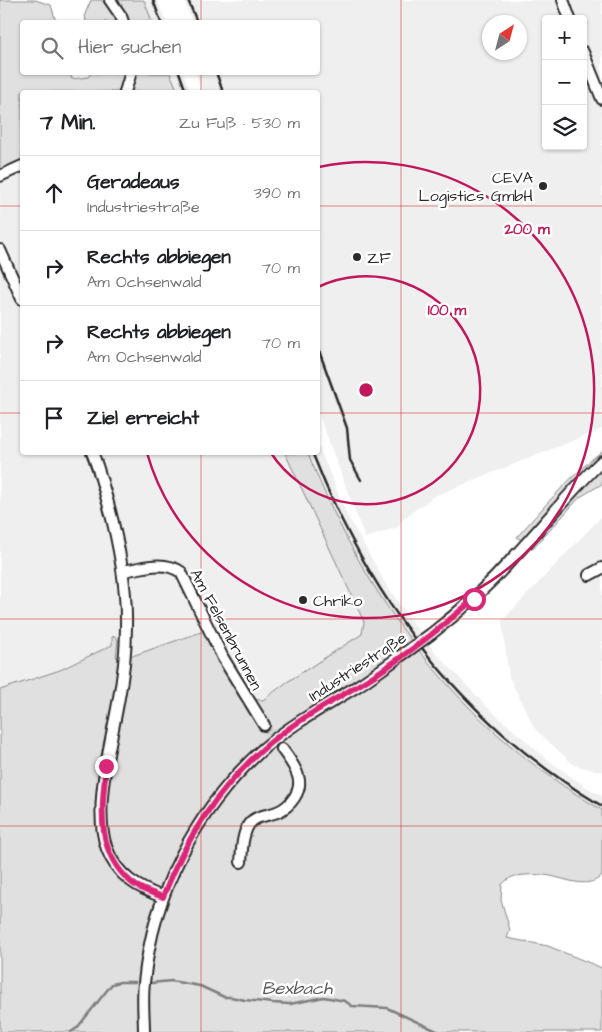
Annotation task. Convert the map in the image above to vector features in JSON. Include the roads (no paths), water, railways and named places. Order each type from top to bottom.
[{"type":"street","points":[[110,0],[122,20]]},
{"type":"street","points":[[563,0],[569,15]]},
{"type":"street","points":[[586,60],[602,99]]},
{"type":"street","points":[[126,90],[130,75]]},
{"type":"street","points":[[0,176],[20,167]]},
{"type":"street","points":[[0,250],[20,295]]},
{"type":"street","points":[[93,455],[112,519],[123,571],[126,627],[119,700],[106,766],[102,825],[108,849],[117,866],[132,883],[163,897]]},
{"type":"street","name":"Industriestraße","points":[[144,1032],[145,975],[152,935],[163,897],[179,859],[202,818],[228,785],[265,748],[292,727],[379,672],[431,634],[474,599],[514,558],[574,488],[602,461]]},
{"type":"street","name":"Am Felsenbrunnen","points":[[123,571],[160,564],[175,568],[181,572],[223,658],[264,725]]},
{"type":"street","points":[[589,574],[602,568]]},
{"type":"street","points":[[241,862],[244,838],[249,824],[257,817],[277,812],[286,807],[292,802],[298,791],[299,778],[282,750]]},
{"type":"waterway","name":"Bexbach","points":[[151,983],[171,981],[200,986],[224,997],[273,1003],[290,1004],[324,997],[345,1001],[352,1006],[387,1008],[439,1032]]},
{"type":"waterway","name":"Bexbach","points":[[71,1032],[77,1028],[112,984],[135,982]]},
{"type":"tunnel","points":[[264,725],[282,749]]},
{"type":"railway","points":[[153,0],[160,20]]},
{"type":"railway","points":[[188,0],[196,20]]},
{"type":"railway","points":[[180,75],[185,90]]},
{"type":"railway","points":[[217,75],[222,90]]},
{"type":"railway","points":[[320,354],[347,428],[350,460],[361,480]]},
{"type":"railway","points":[[313,455],[335,507],[362,559],[393,608],[427,654],[465,697],[507,737],[552,773],[602,806]]},
{"type":"place","name":"CEVA Logistics GmbH","points":[[543,186]]},
{"type":"place","name":"ZF","points":[[357,257]]},
{"type":"place","name":"Chriko","points":[[303,600]]}]
